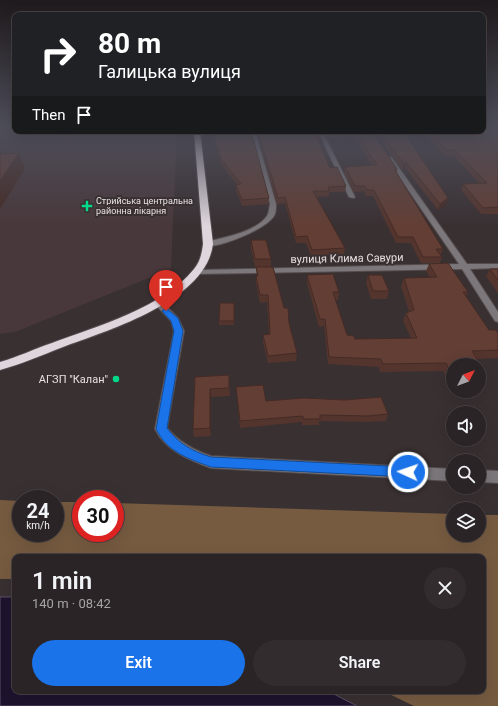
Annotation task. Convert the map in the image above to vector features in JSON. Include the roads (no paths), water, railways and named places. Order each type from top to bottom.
[{"type":"highway","points":[[0,366],[101,329],[157,302],[179,289],[197,272],[206,257],[208,244],[200,160]]},
{"type":"street","points":[[208,244],[254,230],[263,225],[272,215],[273,204],[261,160]]},
{"type":"street","points":[[334,160],[352,197]]},
{"type":"street","points":[[391,160],[465,267],[498,319]]},
{"type":"street","name":"вулиця Клима Савури","points":[[197,272],[498,266]]},
{"type":"street","points":[[157,302],[175,320],[179,331],[161,429],[172,443],[190,455],[211,462],[446,475]]},
{"type":"street","points":[[486,476],[498,477]]},
{"type":"place","name":"Стрийська центральна районна лікарня","points":[[87,206]]},
{"type":"place","name":"АГЗП \"Калан\"","points":[[116,379]]}]
